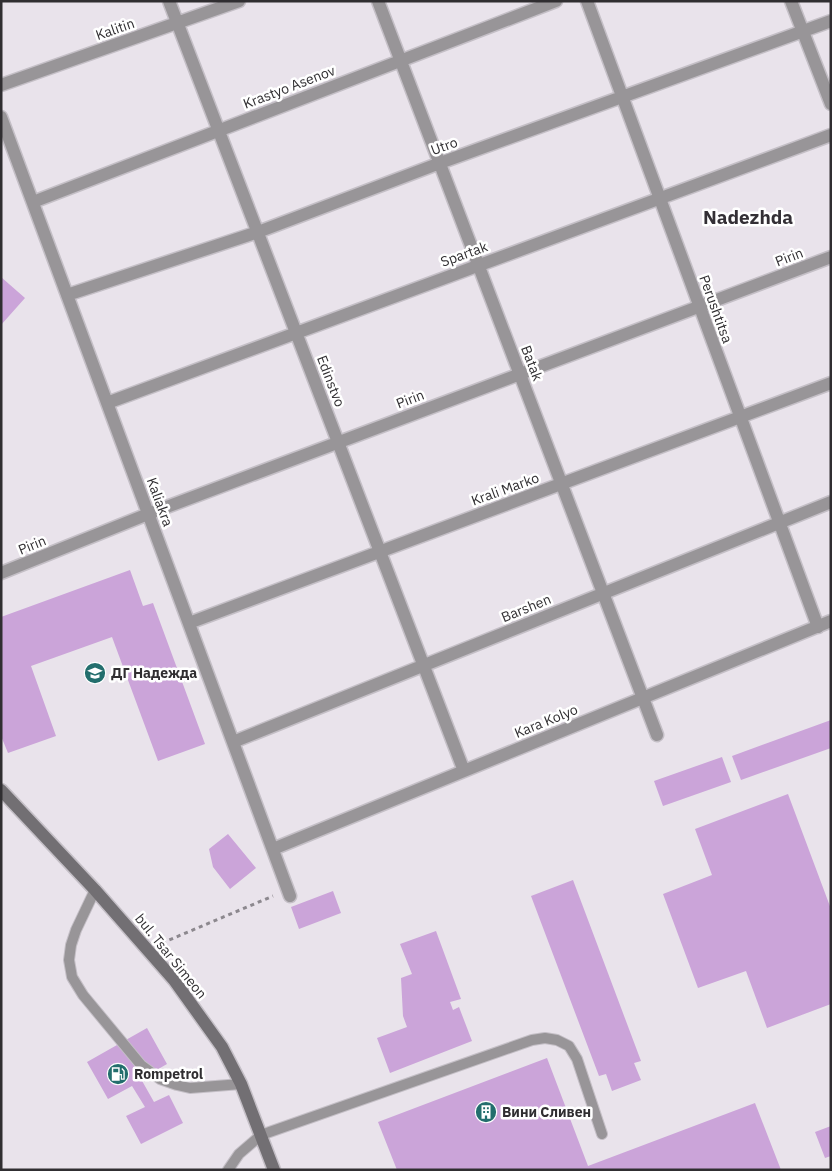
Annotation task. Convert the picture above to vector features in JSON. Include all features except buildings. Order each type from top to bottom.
[{"type":"main road","name":"bul. Tsar Simeon","points":[[1,790],[95,890],[174,980],[222,1047],[241,1084],[274,1170]]},
{"type":"street","name":"Edinstvo","points":[[169,1],[464,771]]},
{"type":"street","name":"Kalitin","points":[[1,85],[239,1]]},
{"type":"street","name":"Batak","points":[[378,1],[657,736]]},
{"type":"street","name":"Krastyo Asenov","points":[[32,202],[556,1]]},
{"type":"street","name":"Perushtitsa","points":[[586,1],[818,627]]},
{"type":"street","points":[[791,1],[831,104]]},
{"type":"street","name":"Utro","points":[[67,296],[258,232],[440,163],[831,21]]},
{"type":"street","name":"Kaliakra","points":[[1,117],[289,893]]},
{"type":"street","name":"Spartak","points":[[107,403],[831,134]]},
{"type":"street","name":"Pirin","points":[[1,573],[148,514],[831,257]]},
{"type":"street","name":"Krali Marko","points":[[189,623],[831,383]]},
{"type":"street","name":"Barshen","points":[[233,742],[831,502]]},
{"type":"street","name":"Kara Kolyo","points":[[273,849],[831,621]]},
{"type":"lane","points":[[95,890],[70,945],[69,960],[72,977],[83,995],[141,1065],[160,1079],[190,1088],[241,1084]]},
{"type":"lane","points":[[228,1170],[239,1154],[261,1135],[532,1040],[545,1038],[557,1040],[569,1046],[577,1058],[602,1134]]},
{"type":"path","points":[[147,949],[289,893]]},
{"type":"place","name":"ДГ Надежда","points":[[95,673]]},
{"type":"place","name":"Rompetrol","points":[[118,1074]]},
{"type":"place","name":"Вини Сливен","points":[[486,1112]]},
{"type":"district","name":"Nadezhda","points":[[748,217]]}]
